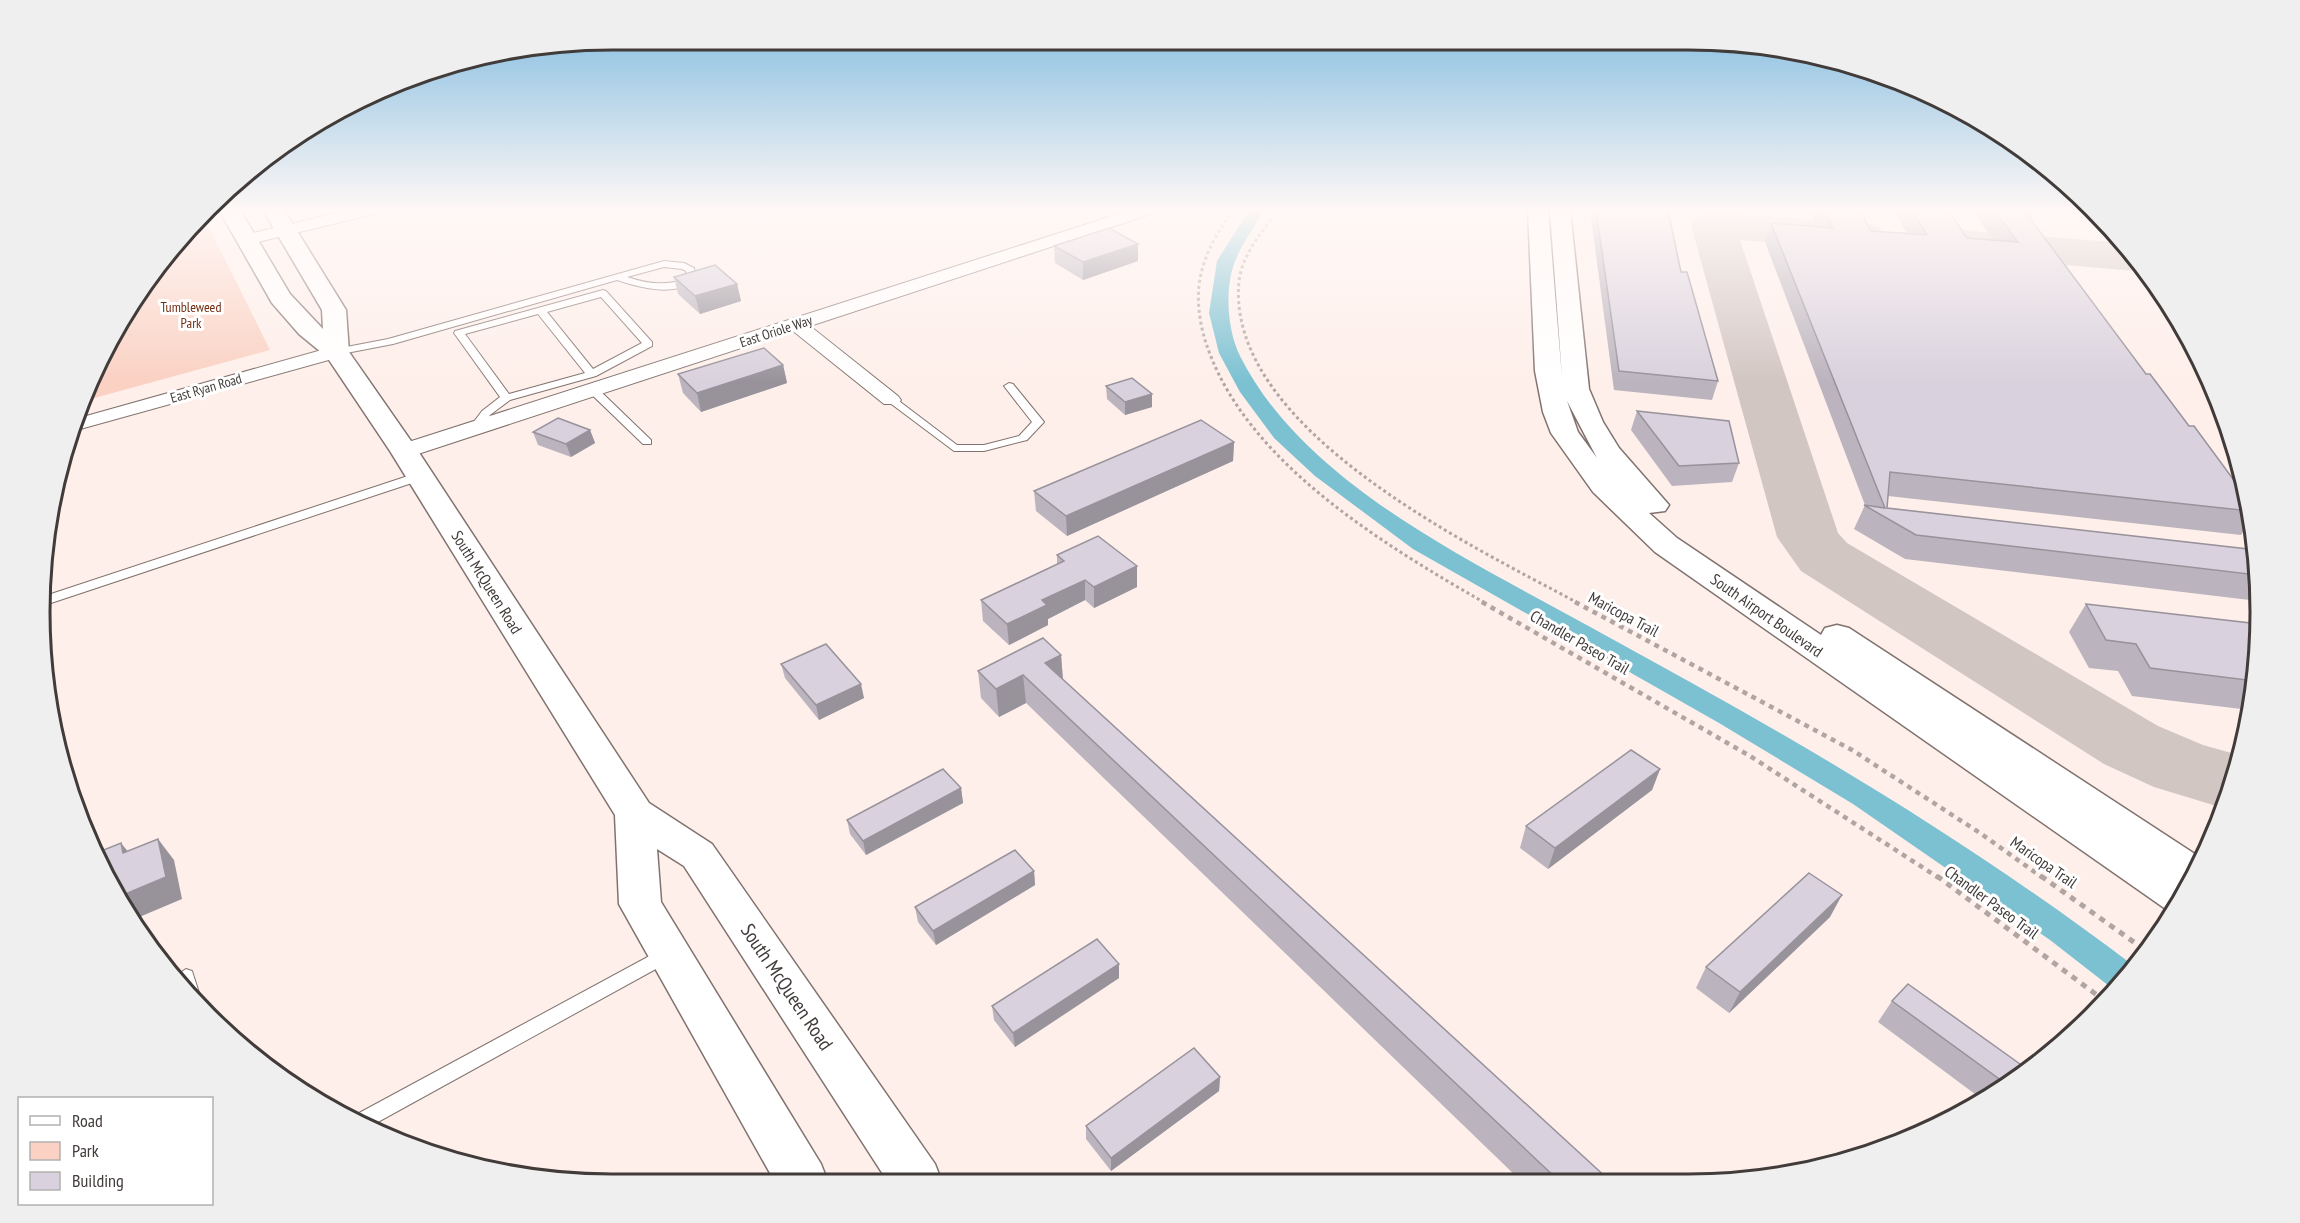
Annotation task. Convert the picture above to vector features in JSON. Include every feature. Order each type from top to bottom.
[{"type":"main road","name":"South McQueen Road","points":[[262,267],[280,298],[308,330],[336,352],[412,464],[635,814],[698,855],[912,1174]]},
{"type":"main road","points":[[309,267],[334,310],[336,352]]},
{"type":"main road","name":"South Airport Boulevard","points":[[1542,267],[1550,391],[1565,433],[1603,486],[1628,511],[1666,545],[1774,606],[2187,870]]},
{"type":"main road","name":"South Airport Boulevard","points":[[1565,267],[1576,389],[1583,411],[1613,461],[1665,516],[1774,606],[2174,894]]},
{"type":"main road","name":"South McQueen Road","points":[[635,814],[640,904],[798,1174]]},
{"type":"street","name":"East Oriole Way","points":[[412,464],[476,427],[592,382],[796,324],[972,267]]},
{"type":"street","points":[[796,324],[891,400]]},
{"type":"street","name":"East Ryan Road","points":[[82,423],[336,352]]},
{"type":"lane","points":[[336,352],[389,342],[653,267]]},
{"type":"lane","points":[[617,277],[647,288],[659,289],[692,280],[691,270],[686,267]]},
{"type":"lane","points":[[476,427],[486,412],[506,398],[592,382],[648,344],[603,293],[459,333],[506,398]]},
{"type":"lane","points":[[541,310],[592,382],[647,442]]},
{"type":"lane","points":[[891,400],[954,448],[984,448],[1023,438],[1038,422],[1009,386]]},
{"type":"lane","points":[[50,599],[412,464]]},
{"type":"lane","points":[[367,1118],[669,953]]},
{"type":"path","name":"Chandler Paseo Trail","points":[[1203,267],[1197,293],[1197,309],[1212,366],[1244,418],[1272,452],[1357,522],[1407,556],[1662,703],[1845,815],[1947,883],[2098,996]]},
{"type":"path","name":"Maricopa Trail","points":[[1244,267],[1239,281],[1243,335],[1255,364],[1287,405],[1336,453],[1388,493],[1452,535],[1852,750],[1990,840],[2140,946]]},
{"type":"green space","name":"Tumbleweed Park","points":[[168,267],[229,267],[270,350],[91,399],[125,330]]},
{"type":"building","points":[[708,267],[717,267],[737,284],[695,296],[674,277]]},
{"type":"building","points":[[1604,267],[1680,267],[1681,272],[1687,272],[1718,381],[1619,371]]},
{"type":"building","points":[[1789,267],[2066,267],[2146,374],[2150,374],[2189,426],[2194,426],[2235,482],[2241,510],[1890,472],[1887,508],[2247,549],[2249,574],[1916,535],[1864,505],[1885,508]]},
{"type":"building","points":[[764,348],[783,365],[697,393],[678,374]]},
{"type":"building","points":[[1132,378],[1152,394],[1125,402],[1106,386]]},
{"type":"building","points":[[1637,411],[1729,421],[1739,463],[1679,466]]},
{"type":"building","points":[[558,418],[590,430],[566,444],[533,432]]},
{"type":"building","points":[[1201,420],[1234,442],[1066,516],[1034,491]]},
{"type":"building","points":[[1098,536],[1137,566],[1094,587],[1085,580],[1042,600],[1047,605],[1007,624],[981,600],[1064,561],[1057,555]]},
{"type":"building","points":[[2086,604],[2250,623],[2246,680],[2150,668],[2136,644],[2106,640]]},
{"type":"building","points":[[1043,638],[1061,655],[1045,663],[1602,1174],[1552,1174],[1023,675],[996,689],[978,671]]},
{"type":"building","points":[[826,644],[861,684],[816,705],[781,664]]},
{"type":"building","points":[[1631,750],[1660,769],[1555,848],[1526,826]]},
{"type":"building","points":[[943,769],[961,788],[863,841],[847,820]]},
{"type":"building","points":[[158,839],[166,877],[126,894],[103,850],[121,843],[123,853]]},
{"type":"building","points":[[1015,850],[1034,871],[933,931],[915,907]]},
{"type":"building","points":[[1809,873],[1842,895],[1740,992],[1706,967]]},
{"type":"building","points":[[1097,939],[1119,964],[1013,1033],[992,1006]]},
{"type":"building","points":[[1908,984],[2021,1065],[2000,1080],[1892,1001]]},
{"type":"building","points":[[1194,1048],[1220,1077],[1111,1158],[1086,1126]]},
{"type":"waterway","points":[[1225,267],[1218,313],[1229,353],[1250,392],[1282,433],[1323,471],[1421,544],[1729,716],[1864,796],[2062,930],[2118,974]]},
{"type":"taxiway","points":[[1726,267],[1808,537],[1824,557],[2131,745],[2181,767],[2225,780]]}]
